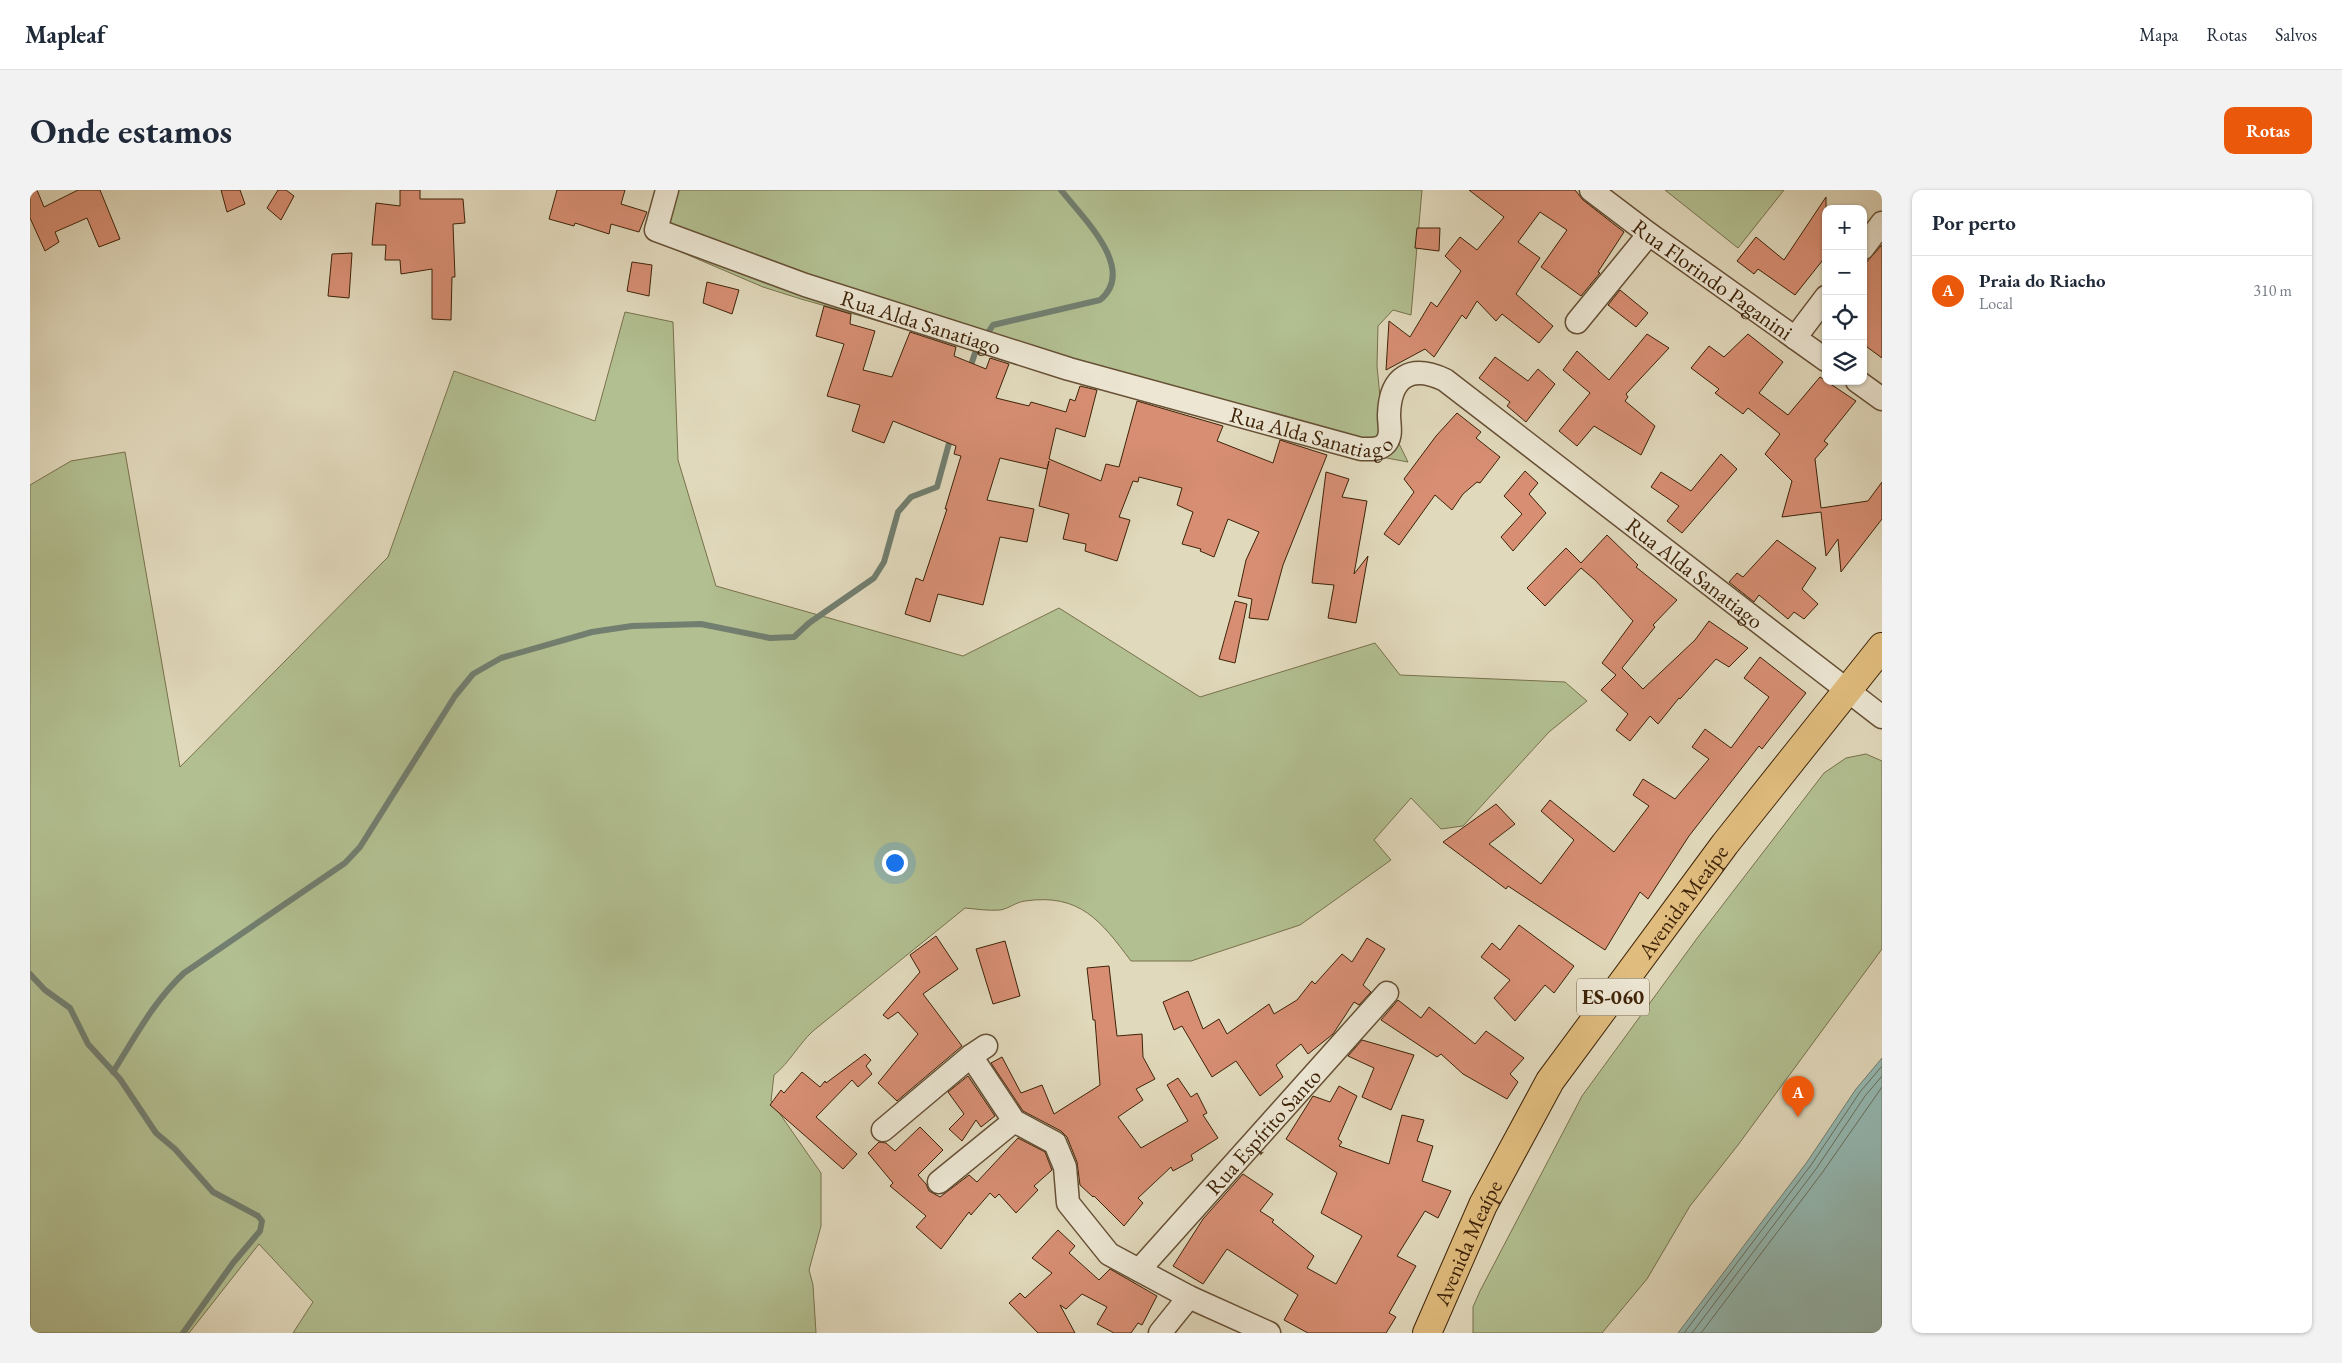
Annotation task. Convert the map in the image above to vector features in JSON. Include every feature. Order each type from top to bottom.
[{"type":"main road","name":"Avenida Meaípe","points":[[1427,1333],[1483,1205],[1550,1081],[1725,844],[1882,647]]},
{"type":"street","name":"Rua Alda Sanatiago","points":[[668,190],[656,230],[805,285],[1069,369],[1361,449],[1374,449],[1383,446],[1390,438],[1391,397],[1396,384],[1405,375],[1414,372],[1431,374],[1445,380],[1882,717]]},
{"type":"street","name":"Rua Florindo Paganini","points":[[1591,190],[1649,234],[1795,338],[1822,302]]},
{"type":"street","points":[[1867,243],[1882,223]]},
{"type":"street","points":[[1577,322],[1649,234]]},
{"type":"street","points":[[1795,338],[1822,357]]},
{"type":"street","points":[[1863,385],[1882,399]]},
{"type":"street","name":"Rua Espírito Santo","points":[[1140,1270],[1387,992]]},
{"type":"street","points":[[882,1130],[979,1051],[1014,1121],[1055,1143],[1065,1167],[1068,1203],[1109,1254],[1190,1296],[1269,1333]]},
{"type":"street","points":[[940,1182],[1014,1121]]},
{"type":"street","points":[[1160,1333],[1190,1296]]},
{"type":"green space","points":[[666,190],[1422,190],[1411,315],[1393,310],[1378,326],[1377,366],[1381,407],[1408,462],[1307,443],[763,287],[653,240]]},
{"type":"green space","points":[[1665,190],[1784,190],[1738,248]]},
{"type":"green space","points":[[625,312],[673,322],[678,460],[716,586],[963,656],[1059,608],[1200,697],[1375,643],[1400,675],[1565,682],[1587,701],[1549,732],[1463,826],[1441,829],[1411,798],[1374,840],[1391,860],[1300,925],[1191,961],[1131,961],[1099,922],[1075,906],[1061,901],[1022,902],[1000,910],[965,908],[813,1031],[785,1065],[774,1075],[771,1101],[821,1173],[821,1226],[809,1270],[813,1285],[816,1333],[293,1333],[313,1302],[259,1244],[189,1333],[30,1333],[30,485],[71,461],[125,452],[180,767],[388,557],[454,371],[595,421]]},
{"type":"green space","points":[[1866,754],[1882,761],[1882,949],[1738,1145],[1690,1206],[1647,1279],[1602,1333],[1473,1333],[1473,1307],[1480,1291],[1582,1096],[1698,937],[1824,773],[1846,758]]},
{"type":"water","points":[[1882,1058],[1882,1333],[1678,1333],[1807,1162],[1856,1089]]},
{"type":"building","points":[[30,190],[37,190],[44,207],[78,190],[100,190],[120,239],[99,247],[87,218],[55,232],[59,242],[45,251],[30,218]]},
{"type":"building","points":[[221,190],[240,190],[245,204],[227,212]]},
{"type":"building","points":[[278,190],[286,190],[294,196],[281,220],[267,208]]},
{"type":"building","points":[[400,190],[420,190],[420,199],[463,199],[465,223],[453,224],[455,277],[452,277],[451,320],[432,319],[432,269],[401,274],[400,260],[385,260],[386,245],[372,245],[376,203],[400,206]]},
{"type":"building","points":[[557,190],[625,190],[621,204],[647,212],[639,232],[611,224],[609,234],[575,223],[574,226],[549,219]]},
{"type":"building","points":[[1469,190],[1575,190],[1583,200],[1624,232],[1598,272],[1600,273],[1581,296],[1541,267],[1567,230],[1540,212],[1518,242],[1540,258],[1516,294],[1553,326],[1539,343],[1502,314],[1496,321],[1477,301],[1466,319],[1462,315],[1434,357],[1425,349],[1386,370],[1389,321],[1410,337],[1431,302],[1437,307],[1461,271],[1445,256],[1460,237],[1477,250],[1504,217]]},
{"type":"building","points":[[1826,197],[1826,205],[1822,205],[1822,261],[1795,295],[1758,269],[1754,274],[1737,261],[1756,237],[1784,260]]},
{"type":"building","points":[[1417,228],[1440,228],[1439,251],[1415,248]]},
{"type":"building","points":[[1882,245],[1882,358],[1867,347],[1867,262]]},
{"type":"building","points":[[352,253],[349,298],[328,296],[332,254]]},
{"type":"building","points":[[632,262],[652,265],[649,296],[627,291]]},
{"type":"building","points":[[707,282],[739,290],[732,314],[703,303]]},
{"type":"building","points":[[1620,290],[1648,313],[1636,327],[1608,305]]},
{"type":"building","points":[[824,306],[851,314],[850,324],[875,331],[863,370],[892,377],[910,332],[956,347],[954,356],[986,369],[990,358],[1009,364],[996,398],[1029,406],[1031,402],[1066,412],[1070,399],[1075,401],[1080,386],[1097,390],[1085,437],[1056,428],[1049,459],[1101,481],[1106,464],[1119,467],[1137,401],[1223,426],[1217,441],[1273,463],[1280,440],[1327,455],[1283,565],[1268,620],[1249,618],[1252,599],[1238,596],[1246,560],[1259,532],[1228,519],[1214,557],[1200,551],[1201,549],[1182,544],[1193,512],[1177,505],[1182,488],[1139,477],[1138,482],[1133,481],[1119,517],[1130,520],[1117,561],[1085,551],[1086,544],[1063,539],[1069,514],[1039,506],[1049,461],[1047,469],[1000,458],[987,500],[1034,509],[1027,542],[1000,537],[983,605],[938,594],[930,622],[905,614],[916,578],[923,581],[947,509],[945,509],[961,456],[954,454],[956,446],[893,421],[884,443],[852,431],[860,405],[827,396],[844,344],[816,336]]},
{"type":"building","points":[[1647,334],[1669,348],[1626,394],[1628,397],[1625,401],[1655,426],[1641,455],[1594,426],[1577,446],[1559,431],[1590,393],[1563,370],[1577,351],[1609,380]]},
{"type":"building","points":[[1748,334],[1783,362],[1759,393],[1788,415],[1820,377],[1822,378],[1822,385],[1832,385],[1856,401],[1824,441],[1828,444],[1815,459],[1821,508],[1868,501],[1882,482],[1882,519],[1841,572],[1838,539],[1826,556],[1821,512],[1782,517],[1792,481],[1765,454],[1780,434],[1748,408],[1743,414],[1715,393],[1719,389],[1691,368],[1709,346],[1724,357]]},
{"type":"building","points":[[1495,357],[1528,381],[1538,369],[1555,384],[1526,422],[1507,406],[1510,402],[1479,378]]},
{"type":"building","points":[[1457,413],[1481,432],[1476,438],[1500,457],[1480,483],[1477,482],[1463,494],[1452,510],[1435,495],[1399,545],[1384,534],[1414,492],[1404,479],[1436,436]]},
{"type":"building","points":[[1721,454],[1737,469],[1682,533],[1667,521],[1679,506],[1651,487],[1661,472],[1691,491]]},
{"type":"building","points":[[1525,471],[1538,483],[1529,494],[1546,513],[1513,551],[1501,537],[1522,514],[1504,496]]},
{"type":"building","points":[[1326,472],[1349,479],[1342,497],[1367,501],[1354,574],[1368,556],[1356,623],[1328,618],[1334,585],[1312,583]]},
{"type":"building","points":[[1607,535],[1638,565],[1636,567],[1677,600],[1653,625],[1655,627],[1622,668],[1643,689],[1695,640],[1709,621],[1748,648],[1729,667],[1716,659],[1679,698],[1658,724],[1650,716],[1630,741],[1616,730],[1628,714],[1601,690],[1616,675],[1602,663],[1633,621],[1595,580],[1581,568],[1545,606],[1527,588],[1566,548],[1581,563]]},
{"type":"building","points":[[1777,540],[1816,568],[1802,589],[1818,604],[1804,619],[1794,612],[1788,619],[1759,595],[1754,602],[1729,582],[1737,573],[1743,577]]},
{"type":"building","points":[[1235,601],[1247,604],[1235,663],[1219,659]]},
{"type":"building","points":[[1760,657],[1806,693],[1762,749],[1759,746],[1689,836],[1648,899],[1640,892],[1605,950],[1508,886],[1506,889],[1443,842],[1496,804],[1515,824],[1489,844],[1541,884],[1574,840],[1541,811],[1550,800],[1614,852],[1649,806],[1633,795],[1643,779],[1675,799],[1709,759],[1692,747],[1705,729],[1731,748],[1769,697],[1744,678]]},
{"type":"building","points":[[1519,925],[1574,966],[1554,993],[1545,985],[1515,1021],[1494,998],[1510,980],[1481,957],[1492,943],[1500,950]]},
{"type":"building","points":[[936,936],[958,969],[923,994],[962,1046],[897,1101],[878,1083],[918,1034],[898,1012],[888,1019],[883,1015],[920,972],[910,955]]},
{"type":"building","points":[[1367,938],[1385,949],[1363,985],[1371,992],[1359,1005],[1354,1002],[1333,1034],[1308,1054],[1301,1044],[1276,1065],[1283,1077],[1260,1096],[1236,1061],[1212,1077],[1182,1026],[1174,1030],[1163,1002],[1188,991],[1203,1029],[1219,1019],[1227,1034],[1269,1004],[1274,1014],[1297,1000],[1312,981],[1315,984],[1342,954],[1352,962]]},
{"type":"building","points":[[1005,941],[1020,996],[993,1004],[976,949]]},
{"type":"building","points":[[1109,966],[1117,1036],[1142,1034],[1143,1057],[1155,1079],[1136,1089],[1143,1100],[1118,1117],[1141,1148],[1188,1121],[1167,1085],[1178,1078],[1191,1097],[1197,1093],[1207,1113],[1203,1115],[1218,1138],[1191,1155],[1193,1160],[1173,1171],[1171,1167],[1138,1198],[1143,1203],[1124,1226],[1080,1185],[1077,1162],[1067,1137],[1061,1131],[1023,1111],[991,1063],[1002,1057],[1021,1093],[1042,1085],[1054,1114],[1100,1085],[1095,1020],[1093,1020],[1087,968]]},
{"type":"building","points":[[1398,1000],[1421,1018],[1429,1007],[1475,1044],[1486,1031],[1524,1058],[1510,1074],[1518,1082],[1507,1099],[1463,1074],[1441,1054],[1437,1057],[1381,1020]]},
{"type":"building","points":[[1362,1040],[1414,1055],[1391,1110],[1362,1097],[1374,1068],[1348,1056]]},
{"type":"building","points":[[865,1054],[871,1060],[866,1066],[872,1074],[858,1087],[852,1080],[816,1117],[857,1154],[843,1169],[770,1105],[781,1090],[784,1093],[802,1072],[820,1087],[825,1081],[826,1083]]},
{"type":"building","points":[[968,1076],[995,1116],[981,1127],[976,1120],[962,1141],[949,1129],[964,1114],[948,1092]]},
{"type":"building","points":[[1339,1086],[1357,1096],[1338,1139],[1342,1142],[1339,1146],[1389,1164],[1402,1115],[1424,1120],[1417,1141],[1433,1146],[1422,1181],[1451,1191],[1438,1218],[1425,1211],[1397,1256],[1416,1266],[1389,1313],[1396,1317],[1386,1333],[1308,1333],[1284,1320],[1298,1295],[1227,1249],[1203,1284],[1173,1266],[1203,1219],[1243,1174],[1273,1194],[1260,1211],[1274,1220],[1272,1222],[1314,1256],[1307,1268],[1336,1284],[1362,1236],[1321,1213],[1337,1173],[1286,1139],[1313,1096],[1330,1102]]},
{"type":"building","points":[[920,1127],[943,1150],[918,1175],[929,1191],[940,1197],[969,1175],[977,1182],[1018,1138],[1045,1152],[1052,1170],[1034,1186],[1038,1190],[1016,1213],[999,1194],[995,1198],[990,1193],[971,1215],[969,1212],[941,1249],[916,1227],[926,1216],[890,1186],[893,1183],[868,1153],[879,1142],[886,1143],[895,1151]]},
{"type":"building","points":[[1058,1230],[1075,1246],[1069,1253],[1099,1280],[1110,1269],[1157,1296],[1142,1325],[1138,1323],[1131,1333],[1114,1333],[1097,1324],[1107,1307],[1082,1294],[1066,1309],[1060,1305],[1075,1333],[1038,1333],[1009,1303],[1020,1293],[1025,1298],[1052,1273],[1032,1258]]},
{"type":"waterway","points":[[969,371],[975,353],[993,325],[1100,300],[1110,287],[1113,273],[1110,258],[1092,228],[1061,190]]},
{"type":"waterway","points":[[113,1072],[154,1007],[184,973],[345,863],[360,847],[455,696],[473,674],[501,658],[592,632],[632,626],[701,624],[770,638],[794,637],[809,623],[874,578],[884,562],[898,512],[911,497],[937,487],[951,436]]},
{"type":"waterway","points":[[30,974],[45,990],[70,1008],[88,1044],[120,1079],[156,1133],[175,1149],[213,1192],[258,1216],[262,1221],[260,1231],[233,1263],[183,1333]]},
{"type":"place","name":"Praia do Riacho","points":[[1798,1117]]}]
